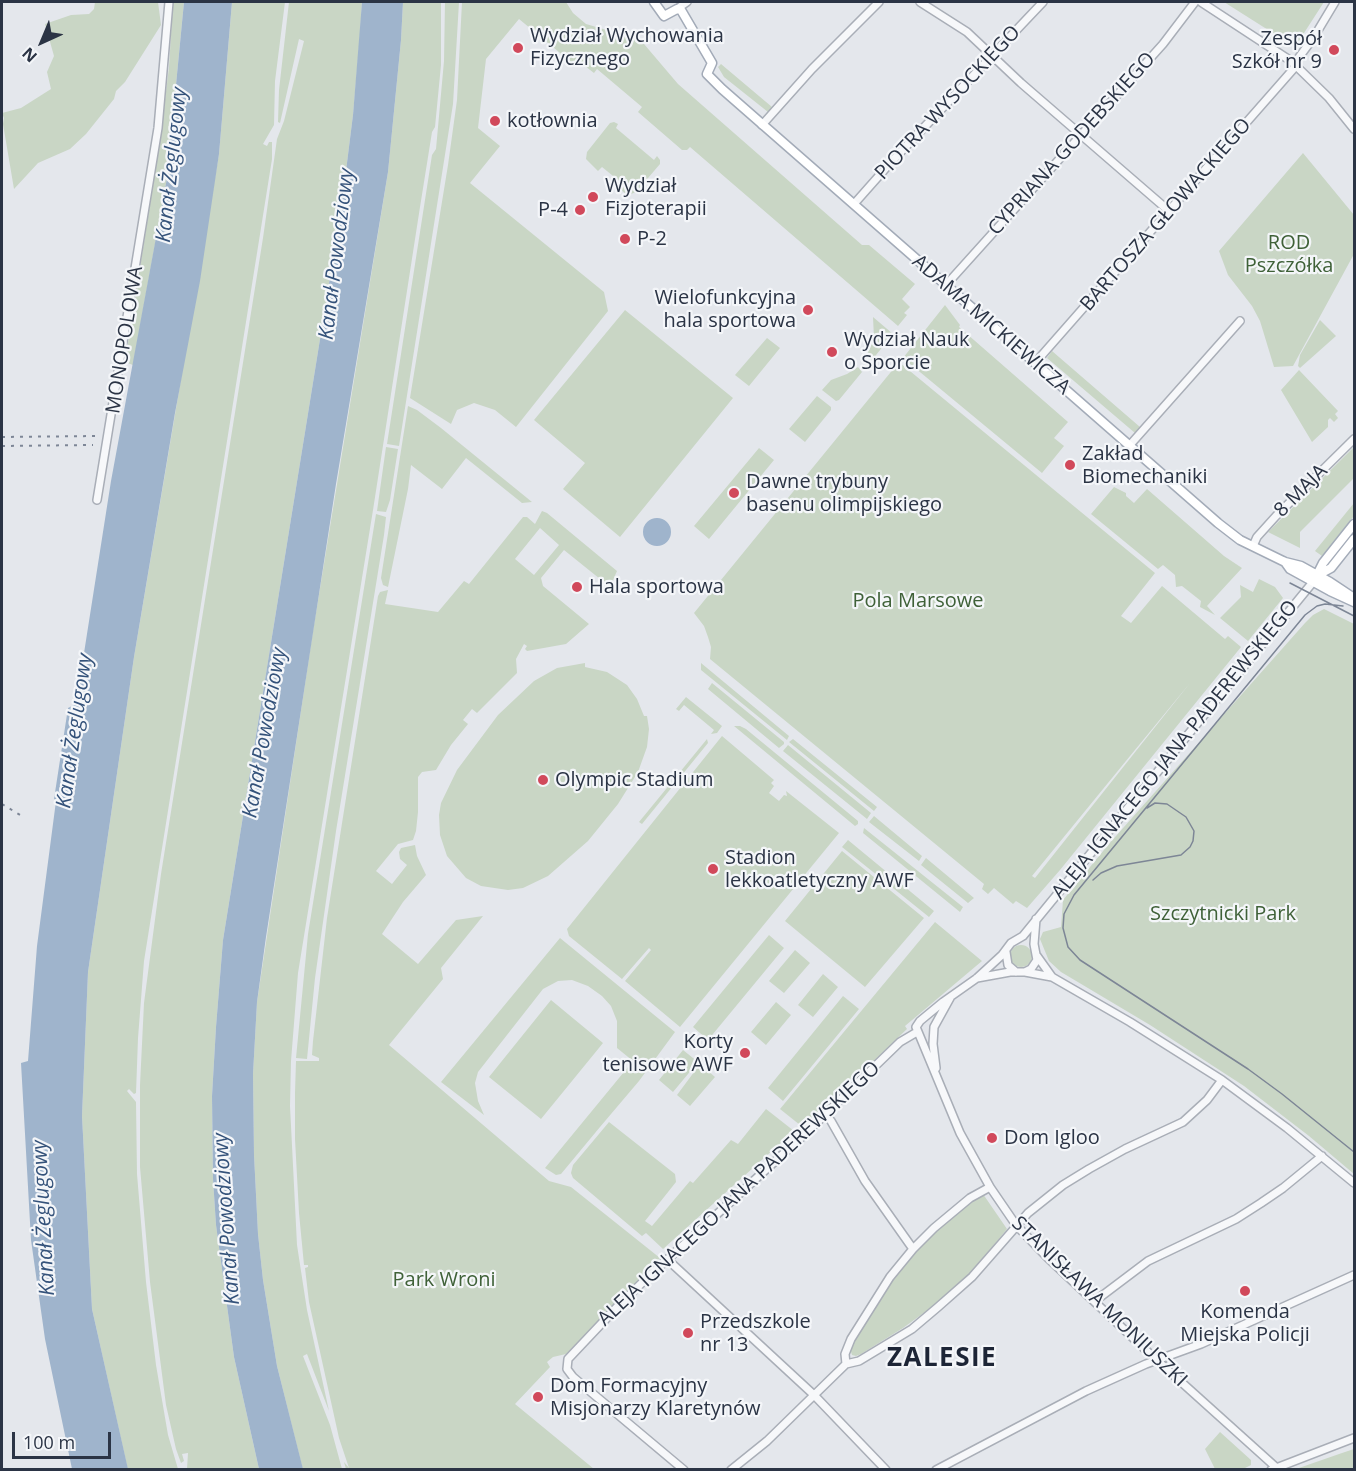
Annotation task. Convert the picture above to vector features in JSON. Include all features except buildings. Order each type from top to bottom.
[{"type":"main road","points":[[654,2],[664,16],[676,9]]},
{"type":"main road","name":"ADAMA MICKIEWICZA","points":[[676,9],[681,10],[712,63],[707,74],[762,125],[1129,446],[1231,534],[1285,562],[1294,563],[1316,579],[1354,600]]},
{"type":"main road","points":[[1316,579],[1321,566],[1354,524]]},
{"type":"main road","points":[[1316,579],[1330,568],[1354,538]]},
{"type":"street","name":"MONOPOLOWA","points":[[98,500],[158,128],[169,2]]},
{"type":"street","points":[[676,9],[687,2]]},
{"type":"street","points":[[762,125],[805,76],[879,2]]},
{"type":"street","points":[[920,2],[967,32],[1169,211]]},
{"type":"street","name":"PIOTRA WYSOCKIEGO","points":[[854,204],[896,156],[1043,2]]},
{"type":"street","name":"CYPRIANA GODEBSKIEGO","points":[[946,285],[1163,44],[1195,2]]},
{"type":"street","points":[[1201,2],[1278,51],[1295,65],[1326,95],[1354,129]]},
{"type":"street","name":"BARTOSZA GŁOWACKIEGO","points":[[1035,363],[1295,65],[1335,2]]},
{"type":"street","points":[[1129,446],[1240,321]]},
{"type":"street","name":"8 MAJA","points":[[1253,546],[1259,534],[1354,439]]},
{"type":"street","name":"ALEJA IGNACEGO JANA PADEREWSKIEGO","points":[[1018,940],[1316,579]]},
{"type":"street","points":[[1025,972],[1034,966],[1036,919]]},
{"type":"street","points":[[951,998],[927,1037],[918,1034],[918,1024],[923,1019],[977,978],[1006,951],[1011,943],[1018,940],[1026,941],[1052,977]]},
{"type":"street","points":[[1006,951],[1006,961],[1012,972]]},
{"type":"street","points":[[977,978],[1012,972],[1052,977],[1130,1022],[1222,1080],[1354,1183]]},
{"type":"street","points":[[923,1019],[930,1022],[933,1030]]},
{"type":"street","name":"STANISŁAWA MONIUSZKI","points":[[933,1030],[938,1080]]},
{"type":"street","name":"ALEJA IGNACEGO JANA PADEREWSKIEGO","points":[[684,1470],[573,1377],[567,1369],[567,1362],[619,1305],[900,1042],[918,1034]]},
{"type":"street","name":"STANISŁAWA MONIUSZKI","points":[[918,1034],[960,1133],[990,1186],[1016,1225],[1048,1258],[1276,1469]]},
{"type":"street","points":[[731,1470],[767,1441],[846,1365],[859,1361],[918,1324],[972,1277],[1016,1225],[1063,1185],[1125,1149],[1184,1122],[1208,1100],[1222,1080]]},
{"type":"street","points":[[825,1114],[865,1181],[913,1249]]},
{"type":"street","points":[[1095,1301],[1148,1261],[1236,1219],[1262,1203],[1322,1156]]},
{"type":"street","points":[[846,1365],[846,1349],[890,1277],[913,1249],[970,1198],[990,1186]]},
{"type":"street","points":[[668,1260],[814,1395],[886,1470]]},
{"type":"street","points":[[936,1470],[1076,1396],[1157,1360],[1201,1344],[1354,1275]]},
{"type":"street","points":[[1276,1469],[1354,1438]]},
{"type":"green space","points":[[95,2],[158,2],[161,25],[125,82],[116,91],[114,99],[86,134],[70,149],[38,163],[14,189],[2,113],[21,108],[51,89],[47,72],[54,56],[45,24],[71,15],[89,14],[94,9]]},
{"type":"green space","points":[[173,2],[184,2],[167,178],[133,365],[125,362],[160,141],[169,67]]},
{"type":"green space","points":[[232,2],[285,2],[275,81],[274,125],[263,144],[267,146],[269,142],[272,142],[272,159],[144,961],[136,1093],[134,1094],[129,1089],[127,1091],[136,1102],[137,1174],[156,1365],[168,1435],[178,1469],[128,1470],[92,1309],[82,1116],[88,972],[134,657],[219,154]]},
{"type":"green space","points":[[289,2],[362,2],[360,35],[342,203],[223,940],[216,1027],[212,1096],[216,1225],[234,1357],[259,1469],[187,1469],[188,1453],[182,1454],[184,1461],[181,1463],[166,1405],[150,1282],[140,1167],[140,1085],[144,1003],[161,874],[277,139],[284,121],[304,41],[299,39],[280,123],[278,122],[279,90]]},
{"type":"green space","points":[[403,2],[441,2],[441,65],[435,127],[432,132],[298,973],[290,1106],[297,1245],[307,1310],[329,1411],[307,1354],[303,1356],[330,1425],[342,1469],[303,1470],[277,1366],[258,1234],[253,1074],[257,1002],[313,631],[388,172]]},
{"type":"green space","points":[[445,2],[459,2],[453,104],[399,446],[387,444],[432,155],[436,149],[444,61]]},
{"type":"green space","points":[[462,2],[566,2],[573,13],[586,24],[634,38],[644,44],[678,84],[862,245],[869,245],[915,284],[902,299],[910,307],[904,313],[907,315],[898,326],[690,147],[682,150],[638,112],[642,107],[597,69],[594,73],[581,63],[577,67],[519,19],[486,59],[478,128],[500,146],[470,183],[604,292],[608,311],[516,427],[495,410],[474,403],[457,410],[451,424],[410,398],[457,100]]},
{"type":"green space","points":[[1224,2],[1324,2],[1295,47]]},
{"type":"green space","points":[[721,64],[772,107],[768,112],[724,77],[718,67]]},
{"type":"green space","points":[[610,123],[618,124],[616,128],[654,160],[657,156],[660,160],[660,164],[636,192],[631,194],[626,194],[615,185],[618,180],[602,167],[598,171],[586,159],[587,152]]},
{"type":"green space","name":"ROD Pszczółka","points":[[1303,153],[1354,215],[1354,254],[1293,366],[1274,367],[1260,321],[1252,306],[1228,275],[1219,251]]},
{"type":"green space","points":[[945,305],[960,325],[959,327],[1068,422],[1054,438],[1064,446],[1042,473],[903,358]]},
{"type":"green space","points":[[625,310],[733,398],[620,537],[563,489],[585,463],[534,420]]},
{"type":"green space","points":[[873,317],[893,334],[872,360],[866,357],[874,338]]},
{"type":"green space","points":[[1320,320],[1336,336],[1300,368],[1298,366],[1300,355]]},
{"type":"green space","points":[[767,338],[780,348],[749,386],[735,375]]},
{"type":"green space","points":[[1052,351],[1140,427],[1135,433],[1047,358]]},
{"type":"green space","name":"Pola Marsowe","points":[[899,362],[1155,573],[1121,616],[1131,623],[1162,586],[1225,639],[1228,636],[1241,647],[1027,908],[1016,901],[1013,904],[994,888],[988,894],[982,889],[984,884],[710,659],[711,647],[708,637],[704,626],[694,613]],"holes":[[[1190,683],[1035,878],[1032,876]]]},
{"type":"green space","points":[[858,367],[862,372],[839,400],[836,401],[822,390],[831,380]]},
{"type":"green space","points":[[1299,370],[1338,411],[1335,414],[1338,418],[1334,422],[1330,418],[1328,427],[1312,442],[1281,390]]},
{"type":"green space","points":[[817,396],[831,407],[831,410],[805,442],[789,429]]},
{"type":"green space","points":[[408,406],[441,428],[532,502],[522,503],[466,458],[442,489],[411,465],[388,587],[383,585],[381,578]]},
{"type":"green space","points":[[386,447],[398,449],[386,512],[377,511]]},
{"type":"green space","points":[[1354,447],[1354,478],[1300,532],[1300,548],[1268,532]]},
{"type":"green space","name":"Dawne trybuny basenu olimpijskiego","points":[[759,448],[774,460],[709,539],[694,526]]},
{"type":"green space","points":[[1114,487],[1126,493],[1126,496],[1134,503],[1147,489],[1224,556],[1242,568],[1207,606],[1215,615],[1200,607],[1201,601],[1182,586],[1176,587],[1175,575],[1163,565],[1158,569],[1091,514]]},
{"type":"green space","points":[[1354,503],[1354,516],[1322,556],[1315,551]]},
{"type":"green space","name":"Park Wroni","points":[[542,511],[547,513],[617,571],[610,587],[564,550],[541,578],[543,586],[589,624],[566,644],[527,651],[525,649],[527,646],[524,644],[516,659],[517,673],[477,713],[472,709],[463,720],[468,724],[451,745],[436,770],[422,772],[418,777],[418,812],[413,840],[398,844],[376,871],[392,884],[407,865],[400,859],[401,848],[415,845],[417,856],[426,875],[403,902],[382,934],[418,964],[456,920],[483,916],[441,968],[443,979],[389,1045],[549,1181],[571,1187],[660,1258],[566,1354],[553,1357],[547,1362],[550,1367],[515,1404],[594,1469],[346,1469],[344,1462],[349,1468],[339,1438],[309,1302],[305,1268],[308,1265],[304,1265],[295,1139],[296,1061],[319,1061],[319,1058],[312,1055],[327,918],[378,596],[380,592],[388,590],[385,604],[438,612],[464,581],[469,584],[523,517],[527,517],[535,524]],"holes":[[[540,528],[559,545],[534,575],[515,559]]]},
{"type":"green space","points":[[376,514],[386,517],[384,535],[336,831],[315,978],[307,1059],[296,1058],[308,934]]},
{"type":"green space","points":[[1259,579],[1275,587],[1283,598],[1248,641],[1220,618],[1241,597],[1240,585],[1253,592]]},
{"type":"green space","name":"Szczytnicki Park","points":[[1324,609],[1354,624],[1354,1174],[1244,1086],[1150,1025],[1061,972],[1049,961],[1040,939],[1043,932],[1061,927],[1063,900],[1108,845],[1305,623]]},
{"type":"green space","name":"Olympic Stadium","points":[[585,663],[585,667],[607,672],[627,685],[637,699],[644,716],[647,716],[649,729],[647,747],[638,772],[618,804],[588,841],[548,876],[523,888],[508,890],[481,886],[466,878],[447,856],[440,835],[441,803],[457,770],[498,715],[534,681],[557,668]]},
{"type":"green space","points":[[701,663],[789,736],[787,740],[701,670]]},
{"type":"green space","points":[[712,683],[784,744],[779,748],[708,689]]},
{"type":"green space","points":[[686,697],[722,726],[717,733],[711,734],[714,730],[684,705],[679,711],[676,709]]},
{"type":"green space","points":[[734,726],[746,729],[858,821],[858,824],[855,826]]},
{"type":"green space","points":[[722,736],[774,780],[771,783],[774,786],[769,793],[779,801],[784,795],[787,796],[786,791],[839,833],[680,1027],[625,981],[651,950],[649,948],[622,979],[569,936],[567,929]]},
{"type":"green space","points":[[707,739],[708,743],[642,824],[639,822]]},
{"type":"green space","points":[[793,739],[877,807],[874,811],[789,742]]},
{"type":"green space","points":[[788,745],[871,813],[867,819],[783,751]]},
{"type":"green space","points":[[874,816],[922,856],[919,861],[869,822]]},
{"type":"green space","points":[[864,828],[963,907],[960,912],[863,833]]},
{"type":"green space","points":[[848,840],[934,911],[929,917],[842,847]]},
{"type":"green space","points":[[842,851],[924,918],[865,987],[785,921]]},
{"type":"green space","points":[[926,858],[974,898],[968,903],[921,865]]},
{"type":"green space","points":[[935,922],[982,961],[905,1026],[907,1029],[804,1127],[800,1125],[780,1109]]},
{"type":"green space","points":[[769,935],[784,948],[708,1040],[693,1027]]},
{"type":"green space","points":[[560,938],[675,1032],[639,1081],[561,1174],[556,1175],[545,1168],[633,1061],[617,1048],[617,1021],[611,1006],[602,996],[588,986],[572,980],[558,981],[543,989],[478,1072],[475,1083],[478,1101],[484,1115],[441,1082]]},
{"type":"green space","points":[[1021,945],[1029,948],[1032,956],[1029,964],[1021,967],[1013,964],[1010,956],[1013,948]]},
{"type":"green space","points":[[795,950],[810,963],[784,993],[769,981]]},
{"type":"green space","points":[[823,974],[838,987],[813,1017],[798,1005]]},
{"type":"green space","points":[[843,996],[859,1009],[783,1101],[768,1088]]},
{"type":"green space","points":[[551,1000],[603,1043],[541,1119],[489,1077]]},
{"type":"green space","points":[[776,1002],[791,1015],[766,1045],[751,1032]]},
{"type":"green space","points":[[683,1050],[698,1062],[673,1092],[659,1080]]},
{"type":"green space","points":[[700,1064],[715,1077],[690,1106],[677,1095]]},
{"type":"green space","points":[[766,1109],[794,1131],[663,1249],[646,1233],[642,1236],[573,1178],[571,1173],[573,1165],[609,1122],[675,1174],[676,1182],[645,1221],[652,1226],[690,1181],[693,1183],[731,1140],[738,1144]]},
{"type":"green space","points":[[983,1194],[1007,1229],[994,1245],[969,1274],[936,1304],[861,1354],[852,1355],[850,1349],[854,1340],[877,1301],[910,1257],[948,1220]]},
{"type":"green space","points":[[1220,1432],[1251,1460],[1251,1465],[1243,1469],[1215,1469],[1205,1449]]},
{"type":"green space","points":[[1354,1449],[1354,1469],[1296,1469],[1342,1453]]},
{"type":"water","name":"Kanał Żeglugowy","points":[[184,2],[232,2],[219,154],[200,281],[175,413],[134,657],[88,972],[82,1116],[92,1309],[128,1469],[72,1469],[45,1339],[31,1240],[21,1063],[28,1061],[37,946],[56,801],[54,799],[68,708],[76,704],[111,481],[167,178]]},
{"type":"water","name":"Kanał Powodziowy","points":[[362,2],[403,2],[388,172],[336,484],[266,937],[257,1002],[253,1074],[254,1155],[263,1280],[277,1366],[303,1469],[259,1469],[234,1357],[216,1225],[212,1096],[216,1027],[223,940],[342,203],[353,115]]},
{"type":"water","points":[[657,518],[667,522],[671,532],[667,542],[657,546],[647,542],[643,532],[647,522]]},
{"type":"tram line","points":[[1290,583],[1354,616]]},
{"type":"tram line","points":[[1343,606],[1325,604],[1317,606],[1305,615],[1074,895],[1064,914],[1063,928],[1068,947],[1080,960],[1248,1069],[1354,1152]]},
{"type":"tram line","points":[[1093,880],[1101,873],[1117,866],[1181,855],[1190,847],[1194,831],[1186,817],[1167,804],[1155,803],[1147,808]]},
{"type":"railway","points":[[2,437],[95,436]]},
{"type":"railway","points":[[2,446],[93,445]]},
{"type":"railway","points":[[2,804],[25,818]]},
{"type":"place","name":"Wydział Wychowania Fizycznego","points":[[518,48]]},
{"type":"place","name":"Zespół Szkół nr 9","points":[[1334,50]]},
{"type":"place","name":"kotłownia","points":[[495,121]]},
{"type":"place","name":"Wydział Fizjoterapii","points":[[593,197]]},
{"type":"place","name":"P-4","points":[[580,210]]},
{"type":"place","name":"P-2","points":[[625,239]]},
{"type":"place","name":"Wielofunkcyjna hala sportowa","points":[[808,310]]},
{"type":"place","name":"Wydział Nauk o Sporcie","points":[[832,352]]},
{"type":"place","name":"Zakład Biomechaniki","points":[[1070,465]]},
{"type":"place","name":"Dawne trybuny basenu olimpijskiego","points":[[734,493]]},
{"type":"place","name":"Hala sportowa","points":[[577,587]]},
{"type":"place","name":"Olympic Stadium","points":[[543,780]]},
{"type":"place","name":"Stadion lekkoatletyczny AWF","points":[[713,869]]},
{"type":"place","name":"Korty tenisowe AWF","points":[[745,1053]]},
{"type":"place","name":"Dom Igloo","points":[[992,1138]]},
{"type":"place","name":"Komenda Miejska Policji","points":[[1245,1291]]},
{"type":"place","name":"Przedszkole nr 13","points":[[688,1333]]},
{"type":"place","name":"Dom Formacyjny Misjonarzy Klaretynów","points":[[538,1397]]},
{"type":"district","name":"ZALESIE","points":[[942,1359]]}]
